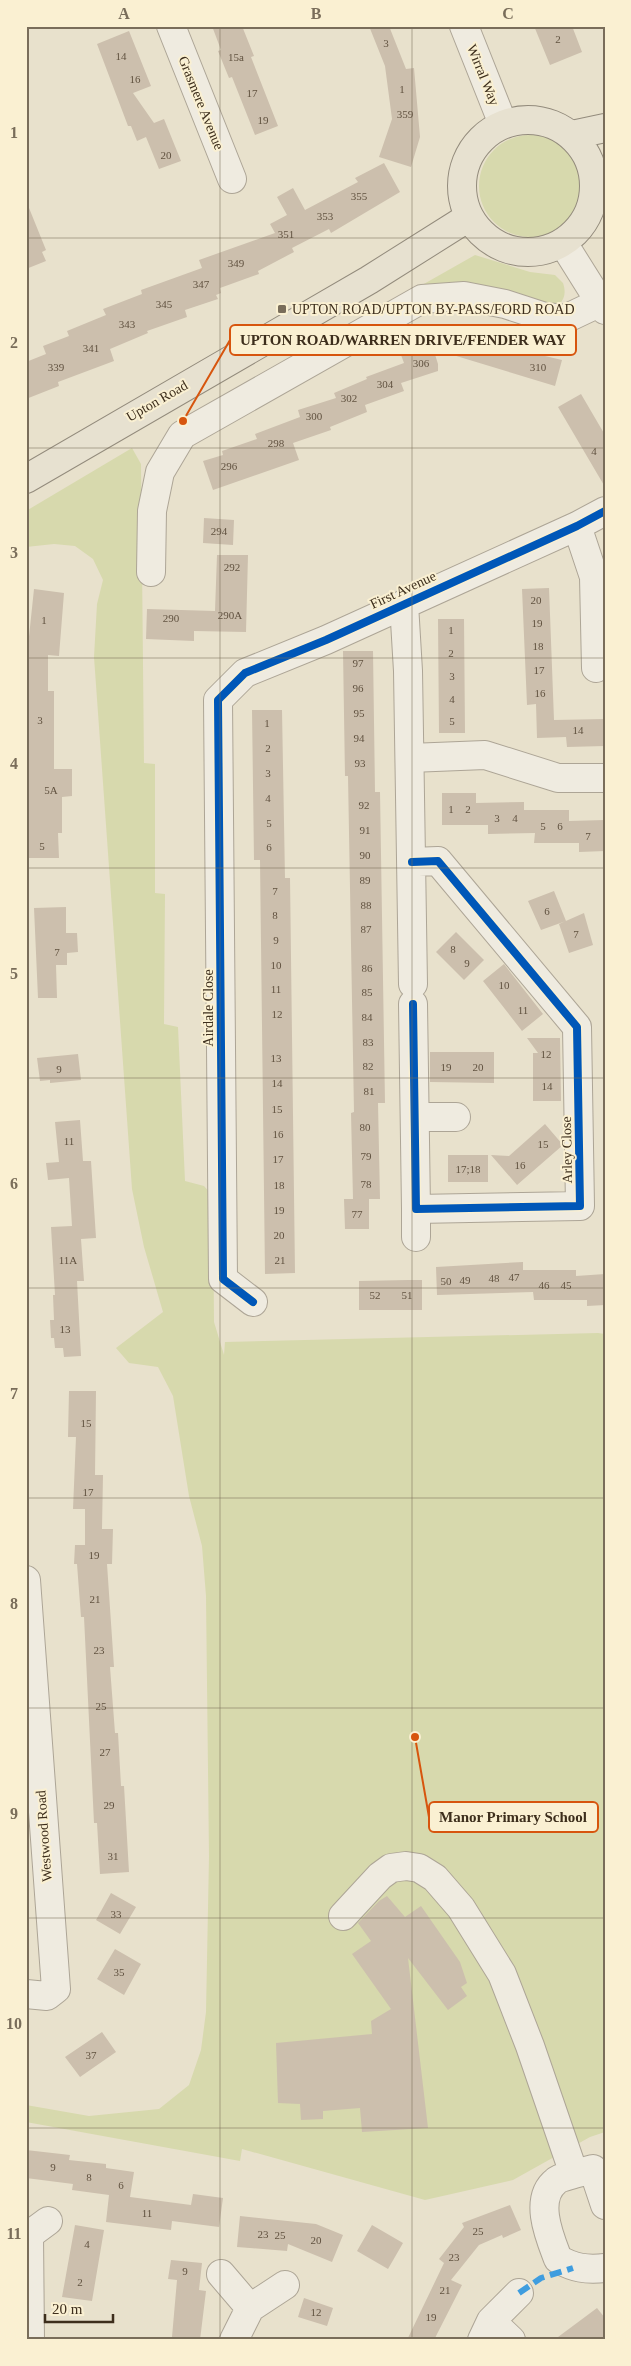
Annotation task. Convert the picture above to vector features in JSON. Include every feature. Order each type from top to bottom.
[{"type":"main road","points":[[521,120],[539,120],[556,126],[572,135],[584,150],[599,159],[590,211],[579,229],[563,243],[543,251],[521,252],[500,246],[482,235],[469,217],[462,196],[462,174],[467,160],[470,153],[484,136],[503,124],[521,120]]},
{"type":"main road","points":[[572,135],[605,128]]},
{"type":"main road","name":"Upton Road","points":[[26,479],[369,280],[469,217]]},
{"type":"street","name":"Grasmere Avenue","points":[[171,26],[232,179]]},
{"type":"street","name":"Wirral Way","points":[[464,26],[503,124]]},
{"type":"street","points":[[152,572],[152,511],[160,472],[182,435],[422,299],[464,296],[505,304],[545,317],[565,319],[603,304],[563,243]]},
{"type":"street","name":"First Avenue","points":[[218,700],[246,672],[326,640],[577,526],[605,511]]},
{"type":"street","points":[[577,526],[594,577],[596,668]]},
{"type":"street","points":[[404,604],[412,862],[416,1236]]},
{"type":"street","name":"Airdale Close","points":[[218,700],[223,1278],[253,1302]]},
{"type":"street","points":[[410,758],[485,755],[558,778],[605,778]]},
{"type":"street","name":"Arley Close","points":[[412,862],[438,861],[577,1027],[580,1206],[416,1209]]},
{"type":"street","points":[[414,1117],[456,1117]]},
{"type":"street","name":"Westwood Road","points":[[26,1580],[28,1651],[56,1989],[47,1996],[26,1994]]},
{"type":"street","points":[[342,1916],[380,1876],[391,1868],[406,1866],[419,1868],[435,1878],[461,1908],[502,1974],[578,2166],[605,2205]]},
{"type":"street","points":[[578,2166],[556,2181],[545,2196],[545,2220],[558,2260],[573,2268],[590,2270],[605,2268]]},
{"type":"street","points":[[30,2340],[34,2230]]},
{"type":"street","points":[[221,2274],[250,2308]]},
{"type":"street","points":[[234,2340],[250,2308],[285,2285]]},
{"type":"street","points":[[511,2340],[487,2330],[519,2293]]},
{"type":"green space","points":[[530,135],[549,139],[566,150],[577,167],[581,186],[577,205],[566,222],[549,233],[530,237],[511,233],[494,222],[483,205],[479,186],[483,167],[494,150],[511,139]]},
{"type":"green space","points":[[475,255],[530,272],[555,275],[563,283],[565,292],[563,300],[559,305],[415,289]]},
{"type":"green space","points":[[132,448],[141,464],[144,763],[155,764],[155,893],[165,894],[164,1024],[178,1027],[185,1181],[204,1186],[213,1196],[214,1322],[224,1355],[225,1342],[605,1334],[605,2132],[590,2137],[513,2180],[425,2200],[242,2149],[240,2161],[26,2122],[26,2105],[89,2116],[159,2109],[189,2085],[201,2050],[206,2012],[209,1856],[206,1596],[202,1546],[189,1496],[173,1396],[158,1367],[129,1363],[116,1348],[163,1312],[144,1247],[132,1189],[94,657],[97,604],[103,580],[93,559],[75,546],[54,544],[26,547],[26,511]]},
{"type":"building","points":[[212,26],[242,26],[254,56],[251,57],[278,126],[255,135],[232,77],[229,78],[218,51],[221,50]]},
{"type":"building","points":[[369,26],[389,26],[406,69],[414,68],[420,137],[411,167],[379,157],[392,119],[385,66]]},
{"type":"building","points":[[534,26],[572,26],[582,52],[550,65]]},
{"type":"building","points":[[129,31],[151,86],[133,93],[154,123],[164,119],[181,161],[159,169],[146,137],[137,141],[131,126],[128,126],[97,44]]},
{"type":"building","points":[[384,163],[400,192],[331,233],[329,229],[292,248],[294,252],[258,271],[259,274],[220,288],[221,293],[216,295],[218,299],[185,310],[187,317],[147,331],[148,333],[110,349],[114,361],[58,382],[59,386],[26,399],[26,362],[46,354],[43,346],[69,336],[67,331],[106,315],[103,309],[142,294],[141,290],[202,268],[199,260],[275,233],[270,224],[287,215],[277,197],[293,188],[305,210],[358,182],[355,178]]},
{"type":"building","points":[[27,203],[46,250],[42,252],[46,261],[26,269]]},
{"type":"building","points":[[460,331],[478,337],[479,332],[547,351],[545,356],[562,360],[555,386],[453,355]]},
{"type":"building","points":[[432,345],[438,364],[438,371],[401,383],[404,391],[365,405],[367,412],[330,427],[331,430],[293,443],[299,460],[213,490],[203,461],[223,455],[222,451],[257,439],[255,434],[300,417],[298,410],[336,398],[334,393],[367,379],[366,377],[404,363],[401,355]]},
{"type":"building","points":[[581,394],[605,435],[605,487],[558,407]]},
{"type":"building","points":[[204,518],[234,520],[233,545],[203,543]]},
{"type":"building","points":[[217,555],[248,555],[246,632],[194,631],[194,641],[146,639],[147,609],[215,611]]},
{"type":"building","points":[[549,588],[554,720],[605,719],[605,746],[567,747],[566,737],[537,738],[536,704],[527,705],[522,589]]},
{"type":"building","points":[[34,589],[64,593],[59,656],[48,655],[48,691],[54,691],[54,769],[72,769],[72,796],[62,797],[62,833],[58,833],[59,858],[26,858],[26,829],[29,829],[29,785],[26,785],[26,704],[29,704],[28,646]]},
{"type":"building","points":[[438,619],[464,619],[465,733],[439,733]]},
{"type":"building","points":[[343,651],[373,651],[375,792],[380,792],[385,1103],[378,1103],[380,1199],[353,1199],[351,1113],[354,1112],[348,776],[345,776]]},
{"type":"building","points":[[252,710],[282,710],[285,878],[290,878],[295,1273],[265,1274],[260,860],[254,860]]},
{"type":"building","points":[[442,793],[476,793],[476,803],[524,802],[524,810],[569,810],[569,821],[605,820],[605,851],[579,852],[579,843],[534,843],[535,833],[488,834],[488,825],[442,825]]},
{"type":"building","points":[[554,891],[566,921],[541,930],[528,901]]},
{"type":"building","points":[[66,907],[66,933],[77,933],[78,952],[67,953],[67,965],[56,965],[57,998],[38,998],[34,908]]},
{"type":"building","points":[[584,913],[593,945],[569,953],[559,924]]},
{"type":"building","points":[[456,932],[484,960],[464,980],[436,952]]},
{"type":"building","points":[[504,964],[543,1014],[522,1031],[483,981]]},
{"type":"building","points":[[527,1038],[560,1038],[561,1101],[533,1101],[533,1053],[538,1053]]},
{"type":"building","points":[[430,1052],[494,1052],[494,1083],[430,1082]]},
{"type":"building","points":[[78,1054],[81,1080],[50,1083],[50,1080],[40,1081],[37,1058]]},
{"type":"building","points":[[80,1120],[83,1161],[91,1161],[96,1238],[81,1239],[84,1281],[77,1281],[81,1356],[64,1357],[63,1348],[55,1348],[54,1338],[51,1338],[50,1320],[54,1320],[53,1295],[55,1295],[51,1227],[72,1226],[69,1178],[48,1180],[46,1163],[59,1162],[55,1122]]},
{"type":"building","points":[[545,1124],[563,1145],[517,1185],[491,1155],[509,1156]]},
{"type":"building","points":[[448,1155],[488,1155],[488,1182],[448,1182]]},
{"type":"building","points":[[344,1199],[369,1199],[369,1229],[345,1229]]},
{"type":"building","points":[[523,1262],[523,1270],[576,1270],[576,1276],[605,1274],[605,1305],[587,1306],[587,1300],[534,1300],[533,1292],[437,1295],[436,1267]]},
{"type":"building","points":[[422,1280],[422,1310],[359,1310],[359,1281]]},
{"type":"building","points":[[69,1391],[96,1391],[95,1475],[103,1475],[102,1529],[113,1529],[112,1564],[107,1564],[114,1667],[110,1667],[115,1733],[118,1733],[121,1786],[124,1786],[129,1872],[100,1874],[97,1823],[94,1823],[84,1617],[81,1617],[77,1564],[74,1564],[75,1545],[85,1545],[85,1509],[73,1509],[76,1437],[68,1437]]},
{"type":"building","points":[[111,1893],[136,1907],[120,1934],[96,1920]]},
{"type":"building","points":[[387,1896],[405,1917],[421,1906],[460,1962],[467,1983],[461,1987],[467,1996],[448,2010],[408,1958],[428,2128],[362,2132],[360,2108],[323,2111],[323,2119],[301,2120],[300,2104],[278,2103],[276,2043],[372,2034],[371,2021],[391,2009],[352,1954],[371,1941],[358,1923],[379,1901]]},
{"type":"building","points":[[115,1949],[141,1964],[124,1995],[97,1979]]},
{"type":"building","points":[[102,2032],[116,2052],[80,2077],[65,2057]]},
{"type":"building","points":[[26,2150],[70,2155],[69,2160],[106,2164],[106,2168],[134,2172],[130,2197],[191,2205],[193,2194],[223,2198],[219,2227],[172,2221],[171,2230],[106,2222],[109,2195],[72,2190],[73,2184],[26,2178]]},
{"type":"building","points":[[510,2205],[521,2230],[503,2238],[502,2235],[479,2245],[451,2280],[462,2285],[434,2340],[407,2340],[444,2263],[439,2259],[464,2227],[462,2223]]},
{"type":"building","points":[[240,2216],[316,2224],[343,2235],[332,2262],[288,2244],[287,2251],[237,2247]]},
{"type":"building","points":[[75,2225],[104,2230],[92,2301],[62,2297]]},
{"type":"building","points":[[372,2225],[403,2243],[388,2269],[357,2251]]},
{"type":"building","points":[[171,2260],[202,2263],[199,2290],[206,2291],[200,2340],[172,2337],[177,2280],[168,2279]]},
{"type":"building","points":[[304,2298],[333,2308],[327,2326],[298,2317]]},
{"type":"building","points":[[597,2308],[605,2318],[605,2340],[554,2340]]},
{"type":"marked path","points":[[519,2293],[541,2278],[573,2268]]},
{"type":"cycle path","points":[[253,1302],[223,1279],[218,700],[245,673],[326,640],[577,526],[605,511]]},
{"type":"cycle path","points":[[412,862],[438,861],[577,1027],[580,1206],[416,1209],[413,1004]]},
{"type":"place","name":"UPTON ROAD/UPTON BY-PASS/FORD ROAD","points":[[282,309]]},
{"type":"place","name":"UPTON ROAD/WARREN DRIVE/FENDER WAY","points":[[183,421]]},
{"type":"place","name":"Manor Primary School","points":[[415,1737]]}]
